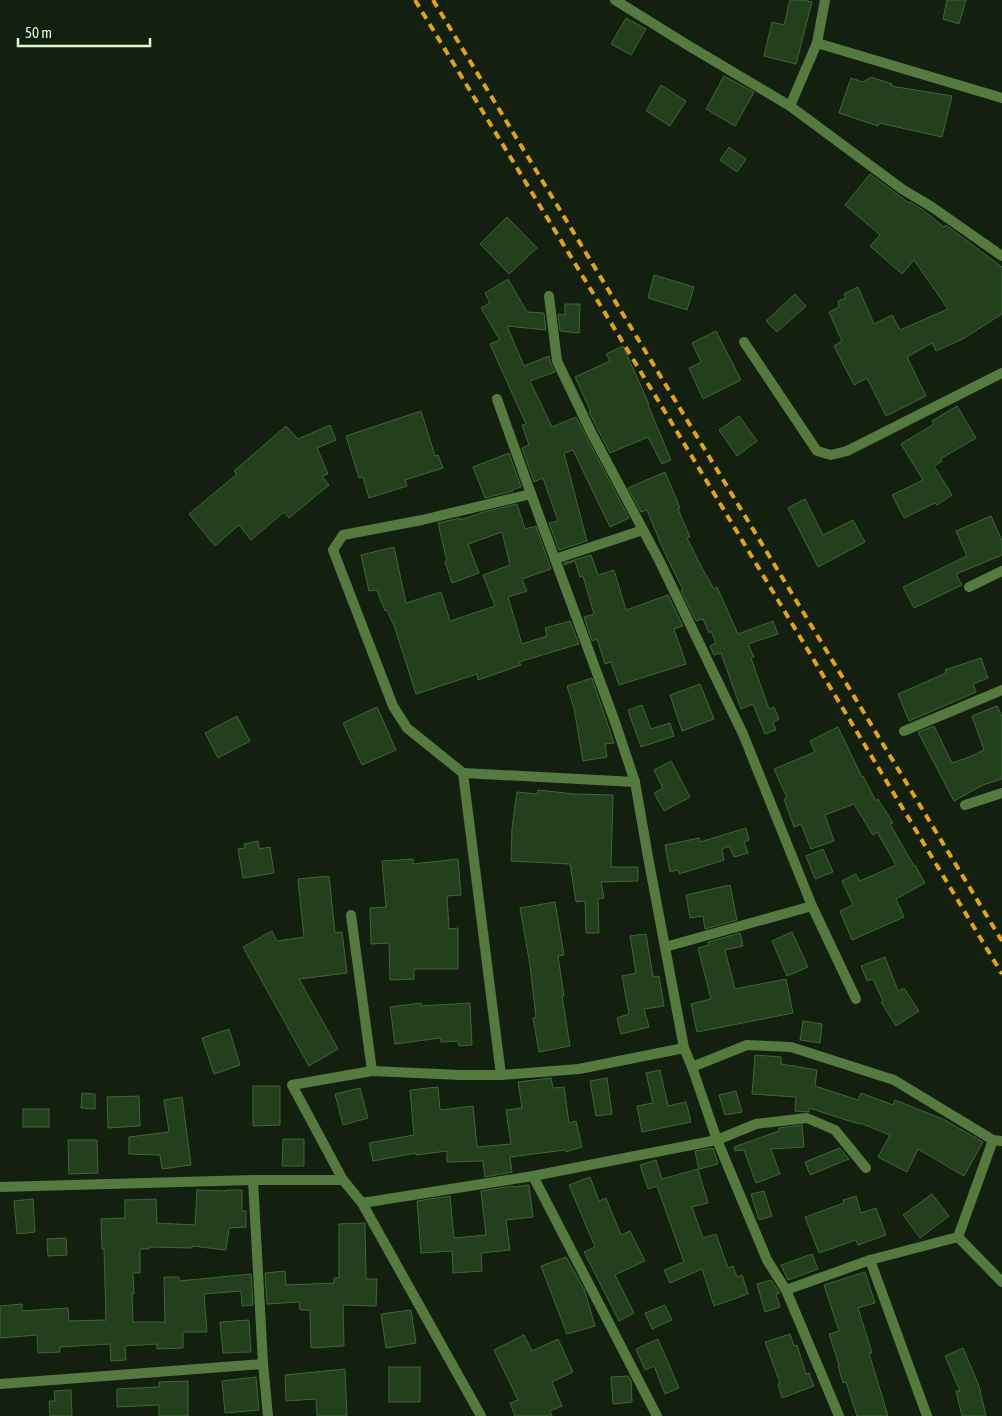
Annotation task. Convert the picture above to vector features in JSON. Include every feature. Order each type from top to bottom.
[{"type":"street","points":[[615,0],[790,106],[902,189],[932,207],[1002,256]]},
{"type":"street","points":[[790,106],[817,43],[825,0]]},
{"type":"street","points":[[817,43],[1002,98]]},
{"type":"street","points":[[549,296],[557,361],[591,432],[659,560],[743,734],[812,906],[856,999]]},
{"type":"street","points":[[744,342],[817,451],[831,455],[846,451],[1002,374]]},
{"type":"street","points":[[497,399],[615,722],[635,782],[684,1048],[717,1140],[767,1260],[786,1290],[840,1416]]},
{"type":"street","points":[[531,494],[422,520],[343,535],[333,550],[393,706],[407,728],[462,773],[635,782]]},
{"type":"street","points":[[555,559],[643,530]]},
{"type":"street","points":[[969,587],[1002,571]]},
{"type":"street","points":[[904,731],[1002,690]]},
{"type":"street","points":[[462,773],[501,1075]]},
{"type":"street","points":[[964,805],[1002,793]]},
{"type":"street","points":[[665,947],[812,906]]},
{"type":"street","points":[[351,915],[372,1071]]},
{"type":"street","points":[[692,1066],[747,1045],[792,1047],[894,1080],[997,1141],[958,1237]]},
{"type":"street","points":[[481,1416],[362,1203],[343,1180],[292,1085],[372,1071],[501,1075],[579,1069],[684,1048]]},
{"type":"street","points":[[362,1203],[533,1176],[717,1140],[756,1124],[807,1118],[835,1130],[866,1168]]},
{"type":"street","points":[[533,1176],[657,1416]]},
{"type":"street","points":[[0,1187],[253,1180],[343,1180]]},
{"type":"street","points":[[253,1180],[263,1364],[268,1416]]},
{"type":"street","points":[[786,1290],[870,1260],[958,1237]]},
{"type":"street","points":[[958,1237],[1002,1282]]},
{"type":"street","points":[[870,1260],[926,1416]]},
{"type":"street","points":[[0,1384],[263,1364]]},
{"type":"building","points":[[790,0],[812,2],[796,64],[764,56],[772,22],[784,25]]},
{"type":"building","points":[[947,0],[966,0],[959,24],[943,19]]},
{"type":"building","points":[[626,18],[646,29],[631,55],[611,44]]},
{"type":"building","points":[[724,76],[754,92],[735,126],[706,109]]},
{"type":"building","points":[[871,77],[892,84],[891,86],[952,96],[942,137],[879,123],[878,126],[839,113],[851,78],[863,82]]},
{"type":"building","points":[[661,85],[686,101],[670,126],[646,111]]},
{"type":"building","points":[[729,147],[746,159],[737,172],[720,160]]},
{"type":"building","points":[[870,174],[909,203],[923,210],[944,227],[946,225],[1002,267],[1002,314],[963,339],[936,351],[932,343],[907,357],[926,396],[886,416],[867,378],[854,385],[834,346],[842,341],[829,312],[839,307],[838,301],[846,298],[844,294],[858,287],[874,324],[892,315],[900,330],[948,309],[914,260],[902,274],[870,246],[880,235],[845,205]]},
{"type":"building","points":[[507,217],[537,248],[509,274],[480,244]]},
{"type":"building","points":[[654,275],[694,287],[687,310],[648,298]]},
{"type":"building","points":[[508,279],[527,312],[544,313],[546,330],[507,326],[524,366],[549,356],[555,372],[530,381],[552,427],[576,417],[629,518],[610,527],[573,450],[564,453],[587,541],[559,550],[549,523],[558,521],[543,478],[534,482],[522,448],[529,445],[522,425],[526,424],[490,344],[500,340],[481,308],[490,303],[485,293]]},
{"type":"building","points":[[795,294],[806,306],[777,332],[766,321]]},
{"type":"building","points":[[565,304],[580,304],[579,333],[560,331],[558,314],[565,315]]},
{"type":"building","points":[[716,331],[741,380],[703,399],[689,368],[701,362],[692,343]]},
{"type":"building","points":[[623,346],[671,460],[662,464],[648,437],[610,453],[589,412],[591,412],[575,377],[610,361],[606,354]]},
{"type":"building","points":[[957,406],[976,438],[940,459],[942,461],[934,466],[952,495],[937,505],[935,503],[904,518],[892,495],[923,480],[901,444],[934,424],[932,421]]},
{"type":"building","points":[[421,411],[435,456],[438,455],[443,468],[405,480],[407,486],[369,498],[363,477],[359,478],[346,436]]},
{"type":"building","points":[[739,416],[757,441],[737,456],[719,430]]},
{"type":"building","points":[[330,425],[336,440],[317,448],[328,474],[322,476],[329,485],[289,518],[284,512],[251,540],[239,525],[215,546],[189,514],[237,474],[234,471],[286,426],[298,439]]},
{"type":"building","points":[[509,453],[521,487],[485,498],[473,467]]},
{"type":"building","points":[[665,472],[690,537],[687,538],[714,589],[717,587],[738,634],[773,621],[778,634],[748,644],[754,657],[751,658],[769,709],[774,707],[779,719],[773,722],[776,730],[765,734],[753,704],[741,709],[721,653],[714,655],[710,646],[716,643],[711,631],[709,633],[703,619],[696,621],[681,591],[683,590],[647,510],[641,512],[628,488]]},
{"type":"building","points":[[805,499],[823,535],[853,520],[865,542],[818,567],[788,508]]},
{"type":"building","points":[[517,504],[525,529],[536,526],[551,569],[522,579],[527,591],[508,597],[522,644],[547,636],[545,628],[570,621],[579,644],[519,662],[521,665],[478,680],[477,674],[416,694],[393,622],[387,610],[385,611],[377,590],[369,591],[361,555],[394,547],[406,603],[441,592],[450,621],[495,606],[483,575],[510,565],[502,532],[468,544],[479,573],[452,583],[445,562],[447,561],[438,523],[460,518],[460,520]]},
{"type":"building","points":[[991,516],[1002,541],[1002,555],[956,574],[962,585],[914,608],[903,587],[967,556],[956,531]]},
{"type":"building","points":[[591,555],[598,575],[614,570],[626,610],[668,595],[683,626],[674,629],[686,664],[619,685],[611,662],[605,664],[597,639],[592,641],[584,617],[594,614],[583,576],[580,577],[575,561],[564,565],[564,563]]},
{"type":"building","points":[[981,658],[988,678],[973,684],[976,692],[909,721],[898,694],[946,673],[945,670]]},
{"type":"building","points":[[592,678],[614,743],[605,744],[607,757],[583,761],[574,708],[567,686]]},
{"type":"building","points":[[700,684],[714,719],[682,731],[670,695]]},
{"type":"building","points":[[642,705],[651,729],[670,723],[674,736],[641,747],[628,710]]},
{"type":"building","points":[[997,706],[1002,717],[1002,779],[983,785],[954,801],[918,732],[934,726],[952,763],[984,750],[972,716]]},
{"type":"building","points":[[377,707],[396,750],[362,765],[343,723]]},
{"type":"building","points":[[237,716],[250,741],[218,758],[205,733]]},
{"type":"building","points":[[838,727],[862,777],[876,801],[878,799],[893,823],[890,824],[925,883],[896,899],[904,917],[852,940],[840,911],[853,905],[842,881],[856,874],[860,881],[896,865],[877,832],[873,835],[854,804],[825,815],[834,841],[811,849],[801,824],[794,827],[784,799],[787,798],[774,769],[815,752],[810,741]]},
{"type":"building","points":[[671,761],[690,797],[664,811],[654,793],[663,788],[654,770]]},
{"type":"building","points":[[538,790],[574,794],[613,795],[611,867],[638,867],[638,881],[601,882],[604,898],[598,899],[599,933],[586,933],[585,901],[576,902],[570,864],[511,861],[512,828],[517,792],[537,794]]},
{"type":"building","points":[[746,828],[749,840],[744,842],[748,853],[734,857],[729,846],[722,849],[724,860],[679,874],[678,870],[670,872],[665,845],[699,838],[700,842]]},
{"type":"building","points":[[258,841],[259,849],[270,847],[274,873],[243,878],[238,849],[245,848],[244,844]]},
{"type":"building","points":[[823,849],[833,872],[815,879],[806,856]]},
{"type":"building","points":[[413,859],[413,864],[458,859],[461,895],[447,896],[449,929],[458,928],[458,969],[414,969],[414,979],[390,980],[389,943],[371,944],[370,908],[386,907],[382,861]]},
{"type":"building","points":[[329,876],[335,933],[342,932],[347,973],[299,979],[338,1049],[309,1066],[243,947],[272,931],[277,941],[304,937],[298,879]]},
{"type":"building","points":[[730,885],[737,920],[705,929],[703,916],[690,918],[686,895]]},
{"type":"building","points":[[555,902],[564,955],[558,956],[570,1046],[539,1052],[533,1018],[536,1017],[530,965],[520,908]]},
{"type":"building","points":[[792,932],[808,967],[787,976],[772,941]]},
{"type":"building","points":[[740,933],[743,946],[725,950],[735,989],[786,979],[793,1013],[697,1032],[691,1004],[711,999],[698,948],[709,945],[708,942]]},
{"type":"building","points":[[646,934],[653,977],[659,976],[664,1006],[644,1009],[649,1027],[621,1034],[617,1018],[629,1014],[622,976],[636,973],[630,936]]},
{"type":"building","points":[[885,957],[898,991],[904,988],[919,1011],[896,1026],[881,1002],[883,1001],[873,979],[867,981],[861,966]]},
{"type":"building","points":[[421,1003],[421,1006],[470,1003],[472,1045],[459,1046],[458,1041],[441,1042],[440,1038],[395,1044],[390,1007]]},
{"type":"building","points":[[803,1021],[822,1024],[820,1043],[800,1040]]},
{"type":"building","points":[[229,1029],[240,1065],[214,1074],[202,1038]]},
{"type":"building","points":[[755,1055],[781,1057],[781,1064],[817,1070],[815,1086],[858,1100],[861,1093],[893,1105],[895,1100],[945,1120],[983,1142],[964,1176],[918,1149],[907,1172],[878,1157],[890,1135],[860,1123],[809,1108],[809,1112],[795,1111],[796,1097],[752,1094]]},
{"type":"building","points":[[660,1070],[668,1106],[686,1102],[691,1122],[642,1132],[637,1106],[653,1103],[646,1073]]},
{"type":"building","points":[[551,1078],[553,1088],[564,1087],[569,1123],[576,1121],[582,1147],[566,1152],[565,1150],[510,1157],[512,1172],[485,1177],[483,1161],[447,1162],[447,1151],[416,1155],[416,1153],[373,1161],[369,1143],[414,1135],[410,1090],[438,1087],[440,1110],[473,1106],[477,1147],[511,1144],[506,1110],[522,1108],[518,1082]]},
{"type":"building","points":[[607,1078],[612,1114],[596,1116],[590,1081]]},
{"type":"building","points":[[253,1086],[280,1086],[280,1125],[253,1126]]},
{"type":"building","points":[[360,1088],[368,1118],[343,1125],[335,1094]]},
{"type":"building","points":[[736,1091],[742,1112],[725,1115],[719,1095]]},
{"type":"building","points":[[82,1093],[95,1094],[95,1109],[81,1108]]},
{"type":"building","points":[[139,1096],[140,1126],[108,1128],[107,1097]]},
{"type":"building","points":[[182,1097],[191,1165],[162,1169],[160,1155],[129,1154],[129,1137],[169,1132],[164,1100]]},
{"type":"building","points":[[23,1109],[49,1109],[49,1127],[23,1127]]},
{"type":"building","points":[[802,1125],[804,1147],[771,1149],[780,1174],[756,1183],[744,1150],[735,1151],[734,1147],[779,1131],[779,1128]]},
{"type":"building","points":[[283,1139],[304,1139],[304,1166],[282,1166]]},
{"type":"building","points":[[68,1140],[97,1140],[98,1173],[69,1174]]},
{"type":"building","points":[[713,1148],[718,1164],[699,1169],[695,1151]]},
{"type":"building","points":[[840,1148],[849,1159],[810,1175],[805,1162]]},
{"type":"building","points":[[656,1160],[662,1179],[698,1169],[708,1203],[692,1207],[703,1238],[716,1234],[728,1268],[733,1266],[737,1277],[742,1275],[748,1294],[714,1306],[702,1269],[670,1283],[664,1270],[684,1262],[657,1186],[648,1189],[640,1165]]},
{"type":"building","points":[[590,1177],[599,1201],[606,1198],[621,1235],[630,1231],[645,1261],[615,1275],[634,1313],[619,1321],[584,1252],[595,1247],[569,1185]]},
{"type":"building","points":[[529,1185],[533,1217],[506,1220],[510,1250],[481,1253],[482,1271],[453,1273],[452,1251],[421,1253],[417,1201],[450,1196],[454,1238],[486,1235],[481,1191]]},
{"type":"building","points":[[197,1190],[242,1190],[242,1211],[246,1211],[246,1227],[229,1228],[226,1250],[192,1246],[192,1248],[149,1247],[149,1249],[140,1249],[140,1273],[133,1273],[133,1322],[165,1322],[164,1277],[179,1277],[179,1281],[251,1274],[253,1305],[242,1306],[241,1291],[204,1294],[207,1332],[183,1332],[183,1348],[157,1349],[157,1344],[125,1346],[126,1360],[111,1361],[110,1344],[60,1347],[60,1352],[38,1353],[37,1335],[0,1338],[0,1306],[22,1304],[22,1311],[68,1308],[69,1321],[106,1320],[104,1249],[102,1249],[101,1219],[125,1218],[125,1200],[156,1199],[157,1223],[195,1225]]},
{"type":"building","points":[[764,1191],[772,1216],[759,1220],[751,1194]]},
{"type":"building","points":[[932,1194],[949,1216],[920,1238],[903,1215]]},
{"type":"building","points":[[856,1196],[861,1213],[876,1208],[886,1235],[858,1245],[856,1240],[819,1253],[805,1217],[844,1203],[843,1200]]},
{"type":"building","points":[[33,1199],[35,1232],[17,1234],[14,1201]]},
{"type":"building","points":[[365,1223],[366,1279],[377,1279],[376,1306],[343,1305],[344,1346],[311,1348],[310,1310],[300,1310],[299,1302],[267,1304],[265,1273],[285,1271],[286,1285],[334,1283],[334,1278],[339,1278],[339,1224]]},
{"type":"building","points":[[66,1238],[67,1255],[48,1256],[47,1239]]},
{"type":"building","points":[[812,1254],[818,1269],[788,1280],[781,1265]]},
{"type":"building","points":[[566,1257],[584,1289],[595,1326],[567,1334],[541,1266]]},
{"type":"building","points":[[865,1272],[875,1303],[858,1308],[888,1416],[857,1416],[846,1382],[843,1383],[829,1334],[839,1331],[824,1285]]},
{"type":"building","points":[[771,1280],[780,1293],[776,1294],[780,1307],[765,1312],[757,1284]]},
{"type":"building","points":[[665,1305],[672,1320],[652,1329],[645,1313]]},
{"type":"building","points":[[411,1310],[416,1343],[386,1348],[381,1314]]},
{"type":"building","points":[[249,1320],[251,1352],[223,1353],[220,1322]]},
{"type":"building","points":[[790,1334],[794,1346],[797,1345],[806,1374],[809,1373],[814,1386],[782,1398],[778,1384],[780,1383],[765,1342]]},
{"type":"building","points":[[524,1335],[532,1351],[558,1339],[573,1372],[552,1382],[562,1406],[550,1411],[552,1416],[515,1416],[510,1403],[518,1400],[494,1350]]},
{"type":"building","points":[[658,1339],[679,1388],[665,1394],[654,1366],[645,1370],[636,1349]]},
{"type":"building","points":[[963,1348],[979,1386],[986,1416],[962,1416],[956,1391],[960,1391],[945,1356]]},
{"type":"building","points":[[389,1367],[420,1367],[420,1402],[389,1402]]},
{"type":"building","points":[[345,1369],[347,1416],[317,1416],[316,1399],[286,1401],[285,1375]]},
{"type":"building","points":[[628,1376],[631,1380],[632,1402],[613,1404],[611,1377]]},
{"type":"building","points":[[256,1377],[259,1410],[225,1413],[222,1381]]},
{"type":"building","points":[[188,1381],[188,1416],[159,1416],[159,1405],[117,1407],[117,1389],[159,1387],[159,1382]]},
{"type":"building","points":[[71,1390],[72,1416],[50,1416],[49,1401],[55,1401],[54,1391]]},
{"type":"railway","points":[[415,0],[670,420],[1002,974]]},
{"type":"railway","points":[[433,0],[1002,941]]}]
